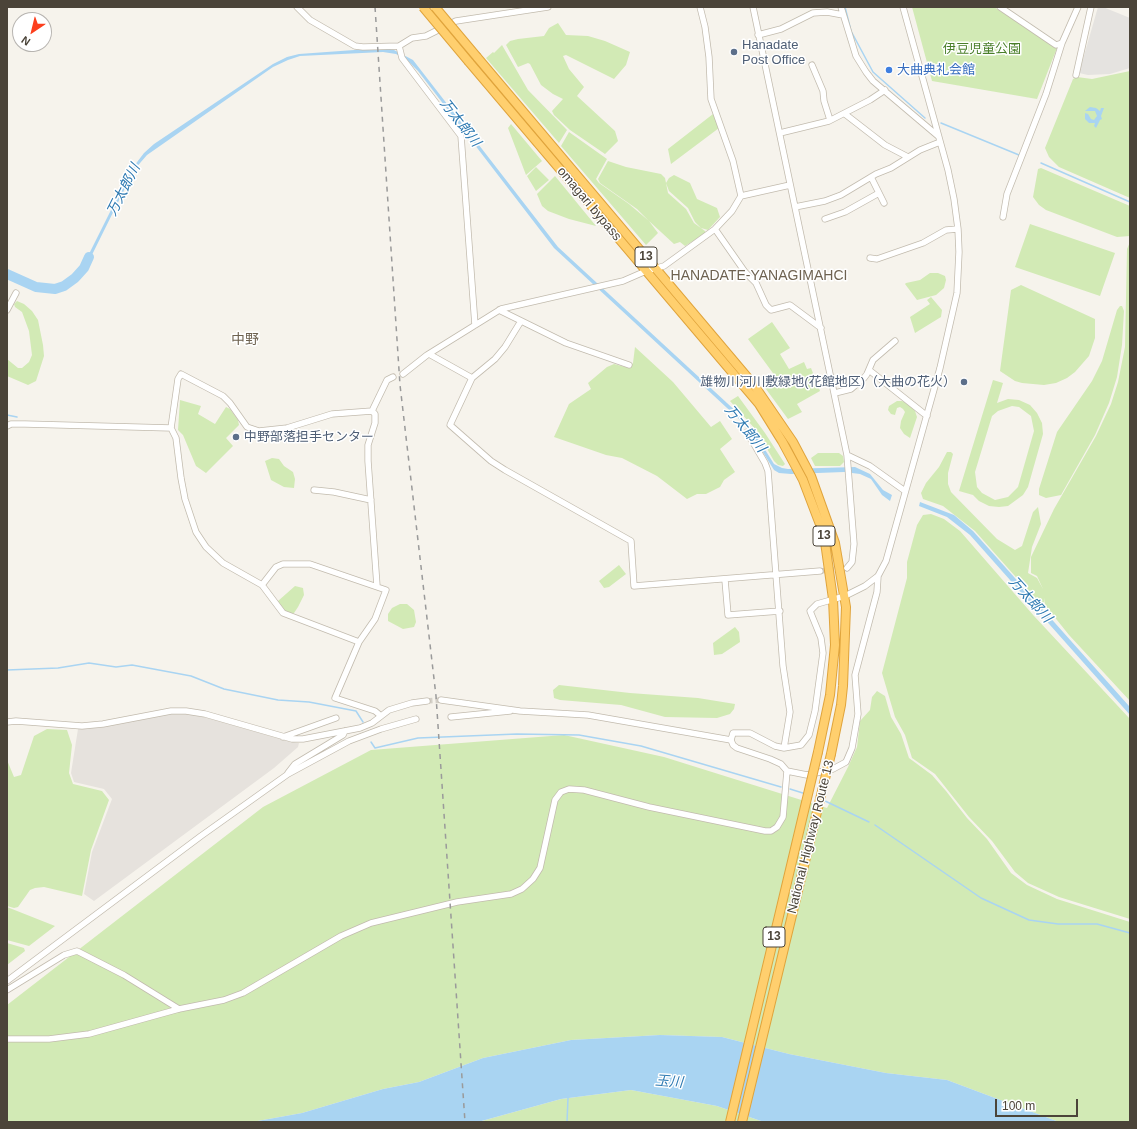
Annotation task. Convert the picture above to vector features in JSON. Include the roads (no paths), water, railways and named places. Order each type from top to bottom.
[{"type":"highway","name":"omagari bypass","points":[[423,7],[759,404],[801,477],[824,535],[833,599]]},
{"type":"highway","name":"omagari bypass","points":[[435,7],[754,385],[793,442],[811,476],[835,543],[845,596]]},
{"type":"highway","name":"National Highway Route 13","points":[[742,1122],[831,754],[841,705],[845,660],[845,596]]},
{"type":"highway","name":"National Highway Route 13","points":[[730,1122],[818,752],[830,695],[835,645],[833,599]]},
{"type":"street","points":[[297,7],[310,20],[355,46],[399,48],[412,38],[426,36],[456,21],[548,7]]},
{"type":"street","points":[[403,374],[429,354],[499,310],[516,304],[623,281],[646,271],[664,266],[715,229],[732,211],[741,196],[733,161],[711,99],[710,65],[705,27],[700,7]]},
{"type":"street","points":[[753,7],[849,462],[854,544],[852,562],[847,568]]},
{"type":"street","points":[[840,7],[859,62],[873,81],[939,139]]},
{"type":"street","points":[[7,1039],[49,1039],[89,1034],[179,1009],[224,1000],[243,993],[341,936],[371,923],[457,902],[511,894],[522,889],[533,879],[540,868],[555,800],[562,791],[569,789],[584,790],[649,807],[771,831],[777,827],[783,817],[787,772],[781,764],[737,748],[732,744],[732,733],[750,733],[775,746],[784,748],[801,745],[809,735],[815,711],[823,653],[821,638],[810,611],[817,604],[845,596],[866,586],[878,576],[886,561],[949,332],[956,293],[958,229],[948,170],[903,7]]},
{"type":"street","points":[[1000,7],[1056,45],[1062,43]]},
{"type":"street","points":[[1003,217],[1007,194],[1046,94],[1062,43],[1078,7]]},
{"type":"street","points":[[1076,76],[1091,7]]},
{"type":"street","points":[[758,35],[780,29],[813,13],[827,12],[843,15]]},
{"type":"street","points":[[399,48],[402,58],[461,136],[475,325]]},
{"type":"street","points":[[812,65],[823,91],[824,101],[830,120]]},
{"type":"street","points":[[780,133],[830,120],[845,114],[885,90]]},
{"type":"street","points":[[845,114],[885,145],[908,157]]},
{"type":"street","points":[[795,207],[826,201],[841,195],[871,177],[891,168],[939,139]]},
{"type":"street","points":[[871,177],[884,202]]},
{"type":"street","points":[[741,196],[790,185]]},
{"type":"street","points":[[825,219],[845,212],[879,193]]},
{"type":"street","points":[[715,229],[745,272],[756,283],[766,305],[771,310],[790,305],[821,328]]},
{"type":"street","points":[[870,258],[877,259],[923,243],[946,230],[958,229]]},
{"type":"street","points":[[7,310],[16,294]]},
{"type":"street","points":[[499,310],[566,343],[629,365]]},
{"type":"street","points":[[521,321],[505,347],[495,359],[472,378],[450,425],[491,461],[631,541],[634,586],[777,576],[820,571]]},
{"type":"street","points":[[835,393],[851,389],[864,378],[873,360],[895,341]]},
{"type":"street","points":[[429,354],[472,378]]},
{"type":"street","points":[[869,370],[927,416]]},
{"type":"street","points":[[358,642],[283,613],[262,585],[223,564],[206,546],[196,532],[185,499],[176,438],[171,428],[178,379],[181,374],[222,396],[230,403],[247,427],[259,431],[287,428],[332,414],[372,411]]},
{"type":"street","points":[[372,411],[387,380],[393,377]]},
{"type":"street","points":[[372,411],[375,414],[375,423],[368,450],[377,586]]},
{"type":"street","points":[[7,426],[11,424],[25,424],[171,428]]},
{"type":"street","points":[[747,432],[768,471],[784,666],[790,712],[784,748]]},
{"type":"street","points":[[847,455],[870,466],[905,491]]},
{"type":"street","points":[[314,490],[334,492],[371,500]]},
{"type":"street","points":[[262,585],[276,567],[283,564],[310,564],[386,590],[375,619],[358,642],[335,698],[375,710],[381,716]]},
{"type":"street","points":[[787,772],[807,775],[833,769],[846,762],[852,748],[858,714],[855,675],[877,592],[878,576]]},
{"type":"street","points":[[725,580],[728,615],[780,611]]},
{"type":"street","points":[[843,686],[855,686]]},
{"type":"street","points":[[441,700],[514,710],[588,715],[731,740]]},
{"type":"street","points":[[7,722],[16,721],[82,726],[103,724],[171,711],[186,711],[205,714],[282,737],[303,739],[360,728],[372,723],[381,716],[400,706],[427,701]]},
{"type":"street","points":[[451,717],[500,713],[514,710]]},
{"type":"street","points":[[282,737],[336,718]]},
{"type":"street","points":[[7,980],[201,836],[288,774],[349,741],[380,729],[416,719]]},
{"type":"street","points":[[288,774],[294,764],[343,735],[345,731]]},
{"type":"street","points":[[7,990],[64,955],[77,951],[124,975],[179,1009]]},
{"type":"water","points":[[382,48],[394,50],[413,60],[558,247],[740,415],[752,429],[774,464],[788,469],[855,467],[870,474],[883,490],[892,495],[890,501],[882,495],[871,479],[860,474],[844,472],[791,474],[779,473],[774,470],[754,438],[740,420],[554,248],[418,71],[407,60],[396,54],[383,52],[300,56],[273,67],[147,155],[134,170],[85,269],[82,268],[131,170],[144,153],[154,144],[273,64],[287,57],[299,54]]},
{"type":"water","points":[[1090,107],[1096,108],[1100,111],[1101,108],[1104,108],[1101,116],[1102,119],[1096,128],[1094,126],[1095,123],[1089,123],[1085,119],[1085,113],[1094,120],[1097,116],[1095,111],[1085,111]]},
{"type":"water","points":[[920,502],[954,515],[973,531],[1129,706],[1130,715],[970,535],[947,517],[919,506]]},
{"type":"water","name":"玉川","points":[[660,1035],[722,1037],[789,1054],[886,1073],[947,1080],[1059,1122],[764,1122],[717,1106],[631,1090],[561,1099],[478,1122],[252,1122],[302,1113],[383,1089],[419,1082],[483,1058],[571,1040]]},
{"type":"waterway","points":[[845,7],[851,31],[873,72],[925,118]]},
{"type":"waterway","points":[[941,123],[1019,155]]},
{"type":"waterway","points":[[1041,163],[1130,202]]},
{"type":"waterway","name":"万太郎川","points":[[7,274],[36,287],[55,289],[64,286],[75,278],[84,268],[89,257]]},
{"type":"waterway","points":[[7,415],[17,417]]},
{"type":"waterway","points":[[7,670],[58,668],[89,663],[116,667],[132,665],[191,676],[224,689],[278,700],[309,702],[356,711],[363,722]]},
{"type":"waterway","points":[[371,742],[375,748],[418,738],[517,734],[579,735],[641,746],[781,787]]},
{"type":"waterway","points":[[790,789],[806,794]]},
{"type":"waterway","points":[[823,800],[869,822]]},
{"type":"waterway","points":[[875,825],[981,898],[1029,920],[1058,924],[1097,924],[1130,933]]},
{"type":"waterway","points":[[567,1122],[568,1098]]},
{"type":"tunnel","points":[[820,571],[847,568]]},
{"type":"tunnel","points":[[427,701],[441,700]]},
{"type":"railway","points":[[375,7],[400,385],[436,696],[465,1122]]},
{"type":"place","name":"Hanadate Post Office","points":[[734,52]]},
{"type":"place","name":"大曲典礼会館","points":[[889,70]]},
{"type":"place","name":"雄物川河川敷緑地(花館地区)（大曲の花火）","points":[[964,382]]},
{"type":"place","name":"中野部落担手センター","points":[[236,437]]},
{"type":"district","name":"HANADATE-YANAGIMAHCI","points":[[759,276]]},
{"type":"district","name":"中野","points":[[245,340]]},
{"type":"park label","name":"伊豆児童公園","points":[[982,49]]}]
